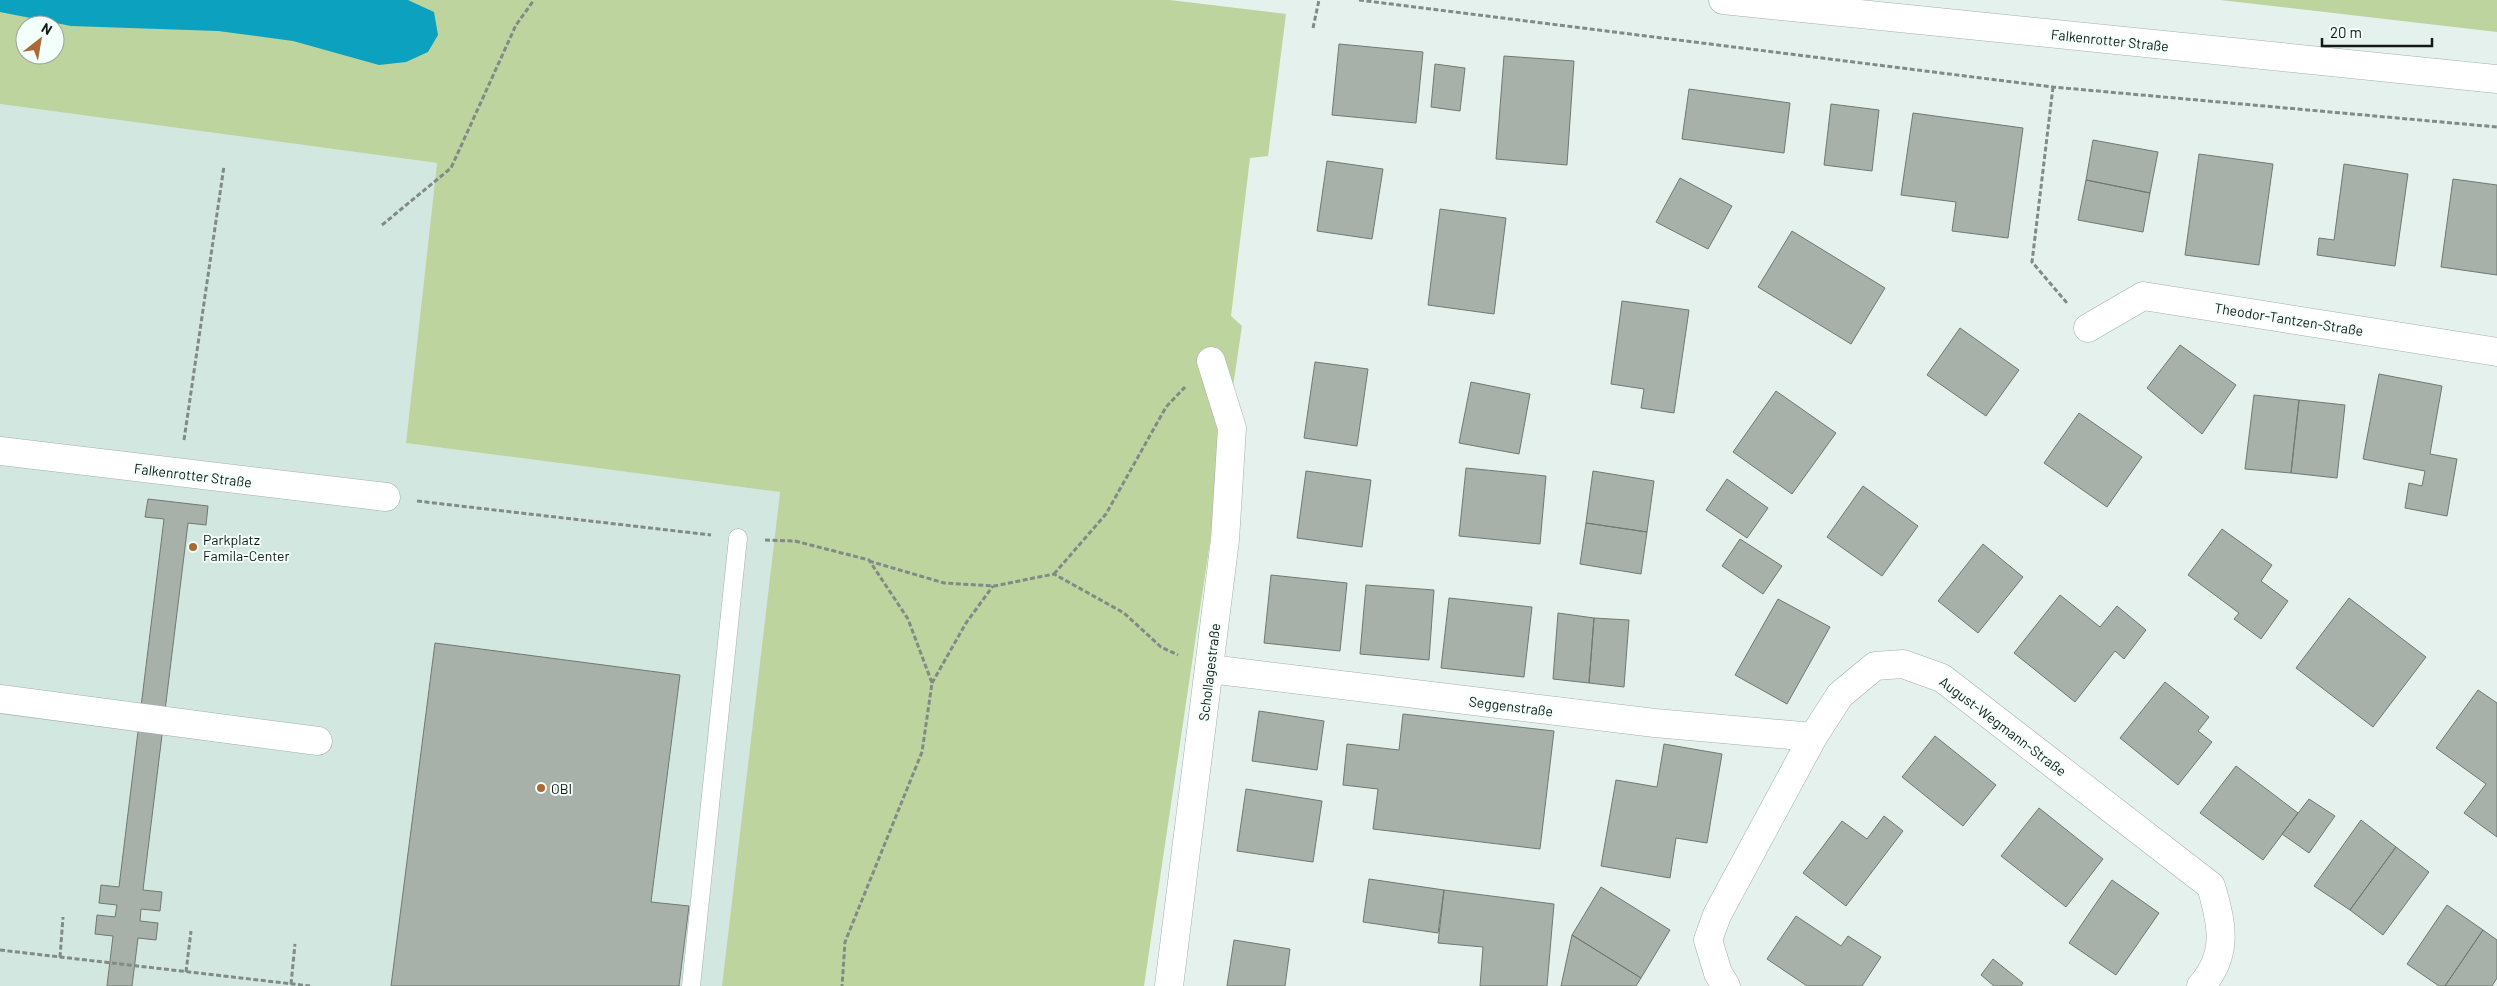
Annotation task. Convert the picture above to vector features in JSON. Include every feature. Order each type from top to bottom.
[{"type":"street","name":"Falkenrotter Straße","points":[[1724,0],[2497,78]]},
{"type":"street","name":"Theodor-Tantzen-Straße","points":[[2088,328],[2143,296],[2497,352]]},
{"type":"street","name":"Schollagestraße","points":[[1168,986],[1225,540],[1232,428],[1211,360]]},
{"type":"street","name":"Falkenrotter Straße","points":[[0,451],[386,497]]},
{"type":"street","name":"August-Wegmann-Straße","points":[[1726,986],[1718,973],[1708,940],[1717,914],[1813,738],[1840,695],[1874,666],[1903,664],[1942,678],[2211,886],[2222,921],[2221,948],[2210,976],[2201,986]]},
{"type":"street","name":"Seggenstraße","points":[[1210,669],[1655,723],[1813,738]]},
{"type":"street","points":[[0,699],[318,741]]},
{"type":"lane","points":[[691,986],[738,538]]},
{"type":"path","points":[[382,226],[451,168],[516,25],[534,0]]},
{"type":"path","points":[[1313,28],[1319,0]]},
{"type":"path","points":[[1359,0],[2053,87],[2497,127]]},
{"type":"path","points":[[2053,87],[2032,262],[2088,328]]},
{"type":"path","points":[[179,473],[224,166]]},
{"type":"path","points":[[386,497],[738,538],[795,541],[869,560],[944,583],[994,586],[1054,574],[1106,514],[1166,407],[1211,360]]},
{"type":"path","points":[[869,560],[908,619],[932,684]]},
{"type":"path","points":[[1054,574],[1124,613],[1161,646],[1210,669]]},
{"type":"path","points":[[842,986],[845,942],[922,752],[932,684],[966,624],[994,586]]},
{"type":"path","points":[[60,957],[63,916]]},
{"type":"path","points":[[186,972],[191,931]]},
{"type":"path","points":[[291,984],[295,944]]},
{"type":"path","points":[[0,950],[310,986]]},
{"type":"shaded area","points":[[0,104],[437,163],[406,443],[780,492],[722,986],[0,986]]},
{"type":"green space","points":[[0,0],[1170,0],[1286,14],[1268,156],[1250,158],[1231,316],[1242,326],[1144,986],[722,986],[780,492],[406,443],[437,163],[0,104]]},
{"type":"green space","points":[[2220,0],[2497,0],[2497,32]]},
{"type":"water","points":[[0,0],[408,0],[434,12],[438,35],[428,52],[406,62],[379,65],[293,41],[218,31],[71,26],[65,25],[65,15],[15,15],[0,12]]},
{"type":"building","points":[[1339,44],[1423,52],[1416,123],[1332,115]]},
{"type":"building","points":[[1504,56],[1574,61],[1567,165],[1496,159]]},
{"type":"building","points":[[1435,64],[1465,68],[1460,111],[1431,107]]},
{"type":"building","points":[[1689,89],[1790,103],[1784,153],[1682,139]]},
{"type":"building","points":[[1831,104],[1879,110],[1872,171],[1824,165]]},
{"type":"building","points":[[1913,113],[2023,128],[2008,238],[1952,231],[1956,202],[1901,195]]},
{"type":"building","points":[[2093,140],[2158,152],[2150,193],[2086,180]]},
{"type":"building","points":[[2199,154],[2273,164],[2259,265],[2185,255]]},
{"type":"building","points":[[1327,161],[1383,169],[1372,239],[1317,231]]},
{"type":"building","points":[[2344,164],[2408,174],[2395,266],[2317,255],[2319,238],[2334,240]]},
{"type":"building","points":[[1680,178],[1732,206],[1708,249],[1656,222]]},
{"type":"building","points":[[2453,179],[2497,185],[2497,275],[2441,267]]},
{"type":"building","points":[[2086,180],[2150,193],[2143,232],[2078,220]]},
{"type":"building","points":[[1440,209],[1506,218],[1494,314],[1428,305]]},
{"type":"building","points":[[1792,231],[1885,288],[1851,344],[1758,287]]},
{"type":"building","points":[[1622,301],[1689,310],[1674,413],[1641,408],[1644,389],[1611,384]]},
{"type":"building","points":[[1960,328],[2019,370],[1986,416],[1927,375]]},
{"type":"building","points":[[2180,345],[2236,385],[2202,434],[2147,388]]},
{"type":"building","points":[[1315,362],[1368,369],[1357,446],[1304,438]]},
{"type":"building","points":[[2379,374],[2442,386],[2430,454],[2457,459],[2447,516],[2405,508],[2409,483],[2422,486],[2425,471],[2363,459]]},
{"type":"building","points":[[1471,382],[1530,394],[1519,454],[1459,443]]},
{"type":"building","points":[[1776,391],[1836,433],[1792,494],[1733,452]]},
{"type":"building","points":[[2254,395],[2299,400],[2291,473],[2245,469]]},
{"type":"building","points":[[2299,400],[2345,405],[2337,478],[2291,473]]},
{"type":"building","points":[[2079,413],[2142,457],[2107,507],[2044,463]]},
{"type":"building","points":[[1466,468],[1546,476],[1540,544],[1459,536]]},
{"type":"building","points":[[1306,471],[1371,480],[1362,547],[1297,538]]},
{"type":"building","points":[[1593,471],[1654,481],[1647,532],[1586,523]]},
{"type":"building","points":[[1727,479],[1768,508],[1747,538],[1706,510]]},
{"type":"building","points":[[1863,486],[1918,526],[1882,576],[1827,537]]},
{"type":"building","points":[[148,499],[208,506],[206,525],[188,523],[143,890],[162,892],[160,911],[141,909],[140,921],[158,923],[156,940],[138,938],[132,986],[107,986],[113,936],[95,934],[97,915],[115,917],[117,905],[99,903],[101,885],[119,887],[164,519],[145,517]]},
{"type":"building","points":[[1586,523],[1647,532],[1641,574],[1580,564]]},
{"type":"building","points":[[2222,529],[2272,565],[2261,581],[2288,601],[2261,639],[2234,619],[2239,613],[2188,575]]},
{"type":"building","points":[[1740,539],[1782,566],[1763,594],[1722,566]]},
{"type":"building","points":[[1983,544],[2023,577],[1978,633],[1938,601]]},
{"type":"building","points":[[1271,575],[1347,583],[1340,651],[1264,643]]},
{"type":"building","points":[[1366,585],[1434,590],[1429,660],[1360,654]]},
{"type":"building","points":[[2060,595],[2100,627],[2117,606],[2146,630],[2124,659],[2115,651],[2075,702],[2014,653]]},
{"type":"building","points":[[1449,598],[1532,607],[1524,677],[1441,668]]},
{"type":"building","points":[[2349,598],[2426,657],[2373,727],[2296,668]]},
{"type":"building","points":[[1778,599],[1830,627],[1787,704],[1735,675]]},
{"type":"building","points":[[1558,613],[1594,618],[1589,683],[1553,679]]},
{"type":"building","points":[[1594,618],[1629,620],[1624,687],[1589,683]]},
{"type":"building","name":"OBI","points":[[435,643],[680,675],[651,902],[689,906],[679,986],[391,986]]},
{"type":"building","points":[[2165,682],[2209,717],[2198,731],[2212,742],[2178,785],[2120,738]]},
{"type":"building","points":[[2478,690],[2497,703],[2497,837],[2464,813],[2486,784],[2436,748]]},
{"type":"building","points":[[1259,711],[1324,721],[1317,770],[1252,761]]},
{"type":"building","points":[[1403,714],[1554,731],[1540,849],[1373,829],[1378,789],[1343,785],[1347,744],[1399,750]]},
{"type":"building","points":[[1935,736],[1996,785],[1963,826],[1902,777]]},
{"type":"building","points":[[1664,744],[1722,754],[1707,843],[1676,838],[1670,878],[1601,866],[1616,780],[1657,787]]},
{"type":"building","points":[[2236,766],[2298,813],[2263,860],[2200,813]]},
{"type":"building","points":[[1246,789],[1322,801],[1313,862],[1237,851]]},
{"type":"building","points":[[2309,799],[2335,816],[2309,853],[2282,834]]},
{"type":"building","points":[[2039,808],[2103,859],[2066,907],[2001,856]]},
{"type":"building","points":[[1884,816],[1903,831],[1846,906],[1803,873],[1842,821],[1867,839]]},
{"type":"building","points":[[2361,820],[2396,847],[2350,910],[2314,886]]},
{"type":"building","points":[[2396,847],[2429,872],[2383,935],[2350,910]]},
{"type":"building","points":[[1369,879],[1444,890],[1438,933],[1363,922]]},
{"type":"building","points":[[2112,880],[2159,913],[2116,975],[2069,943]]},
{"type":"building","points":[[1601,887],[1670,930],[1641,978],[1572,935]]},
{"type":"building","points":[[1444,890],[1554,904],[1547,986],[1480,986],[1483,947],[1438,943]]},
{"type":"building","points":[[2447,905],[2483,930],[2445,986],[2439,986],[2407,964]]},
{"type":"building","points":[[1796,916],[1841,946],[1848,936],[1881,957],[1862,986],[1807,986],[1767,959]]},
{"type":"building","points":[[2483,930],[2497,940],[2497,978],[2492,986],[2445,986]]},
{"type":"building","points":[[1572,935],[1641,978],[1636,986],[1561,986]]},
{"type":"building","points":[[1234,940],[1290,949],[1285,986],[1227,986]]},
{"type":"building","points":[[1993,959],[2023,983],[2021,986],[1994,986],[1981,975]]},
{"type":"place","name":"Parkplatz Famila-Center","points":[[193,547]]},
{"type":"place","name":"OBI","points":[[541,788]]}]
